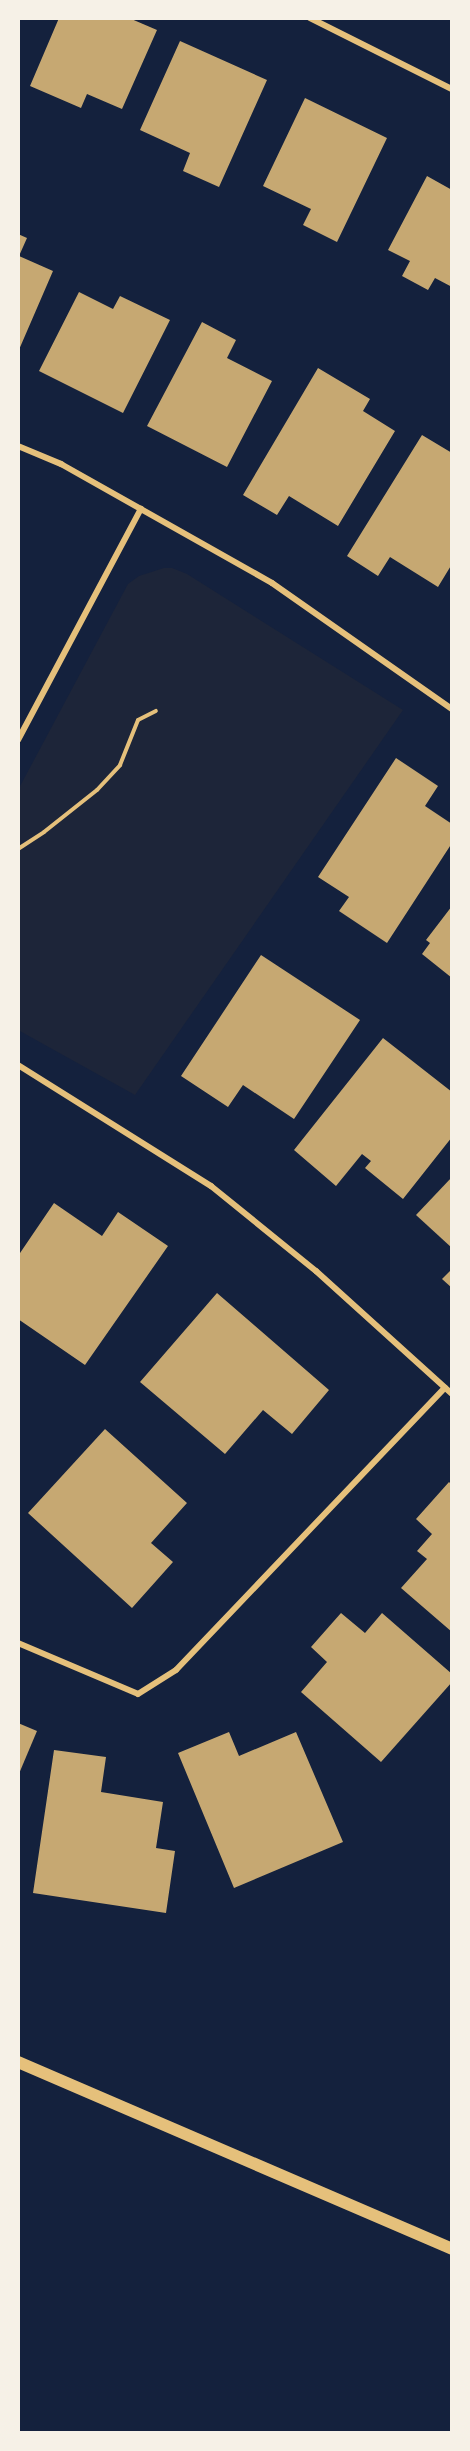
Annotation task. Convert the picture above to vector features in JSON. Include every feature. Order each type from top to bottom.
[{"type":"main road","points":[[18,2062],[452,2249]]},
{"type":"street","points":[[310,18],[452,89]]},
{"type":"street","points":[[18,446],[61,464],[272,583],[452,709]]},
{"type":"street","points":[[18,740],[141,509]]},
{"type":"street","points":[[18,1065],[211,1186],[316,1271],[452,1394]]},
{"type":"street","points":[[18,1643],[138,1694],[176,1670],[446,1388]]},
{"type":"path","points":[[18,849],[44,832],[97,790],[120,765],[138,720],[156,711]]},
{"type":"shaded area","points":[[164,568],[172,568],[187,574],[403,710],[135,1095],[18,1030],[18,790],[128,584],[139,576]]},
{"type":"building","points":[[59,18],[129,18],[157,30],[122,109],[87,94],[81,108],[30,86]]},
{"type":"building","points":[[180,41],[267,80],[219,187],[183,171],[190,153],[140,130]]},
{"type":"building","points":[[305,98],[387,138],[337,242],[303,225],[311,209],[263,186]]},
{"type":"building","points":[[427,176],[452,190],[452,287],[435,278],[428,290],[402,276],[410,261],[388,250]]},
{"type":"building","points":[[18,234],[27,238],[19,256],[53,271],[18,352]]},
{"type":"building","points":[[79,292],[113,309],[120,296],[170,320],[123,413],[39,371]]},
{"type":"building","points":[[202,322],[236,340],[227,358],[272,381],[227,467],[147,426]]},
{"type":"building","points":[[318,368],[370,399],[363,411],[395,431],[338,526],[289,496],[277,515],[243,495]]},
{"type":"building","points":[[422,435],[452,453],[452,564],[438,587],[390,557],[378,576],[347,556]]},
{"type":"building","points":[[396,758],[438,786],[425,806],[452,824],[452,843],[387,943],[339,911],[349,897],[318,877]]},
{"type":"building","points":[[452,906],[452,978],[422,954],[430,943],[426,940]]},
{"type":"building","points":[[261,955],[360,1020],[294,1119],[243,1085],[228,1107],[181,1076]]},
{"type":"building","points":[[383,1038],[452,1092],[452,1137],[403,1199],[365,1168],[371,1161],[362,1154],[336,1186],[294,1150]]},
{"type":"building","points":[[452,1177],[452,1248],[416,1215]]},
{"type":"building","points":[[54,1203],[102,1236],[118,1212],[168,1246],[85,1365],[18,1319],[18,1256]]},
{"type":"building","points":[[452,1269],[452,1288],[442,1279]]},
{"type":"building","points":[[217,1293],[329,1390],[292,1434],[263,1410],[225,1454],[140,1382]]},
{"type":"building","points":[[105,1429],[187,1503],[151,1543],[173,1562],[132,1608],[28,1513]]},
{"type":"building","points":[[449,1482],[452,1485],[452,1632],[401,1588],[427,1559],[417,1551],[432,1534],[416,1519]]},
{"type":"building","points":[[341,1613],[365,1633],[382,1613],[452,1674],[452,1682],[381,1762],[301,1692],[327,1662],[311,1647]]},
{"type":"building","points":[[18,1723],[37,1731],[18,1776]]},
{"type":"building","points":[[229,1732],[239,1756],[296,1732],[343,1842],[234,1888],[178,1753]]},
{"type":"building","points":[[54,1750],[106,1757],[101,1792],[163,1802],[156,1848],[175,1851],[166,1913],[33,1893]]}]
